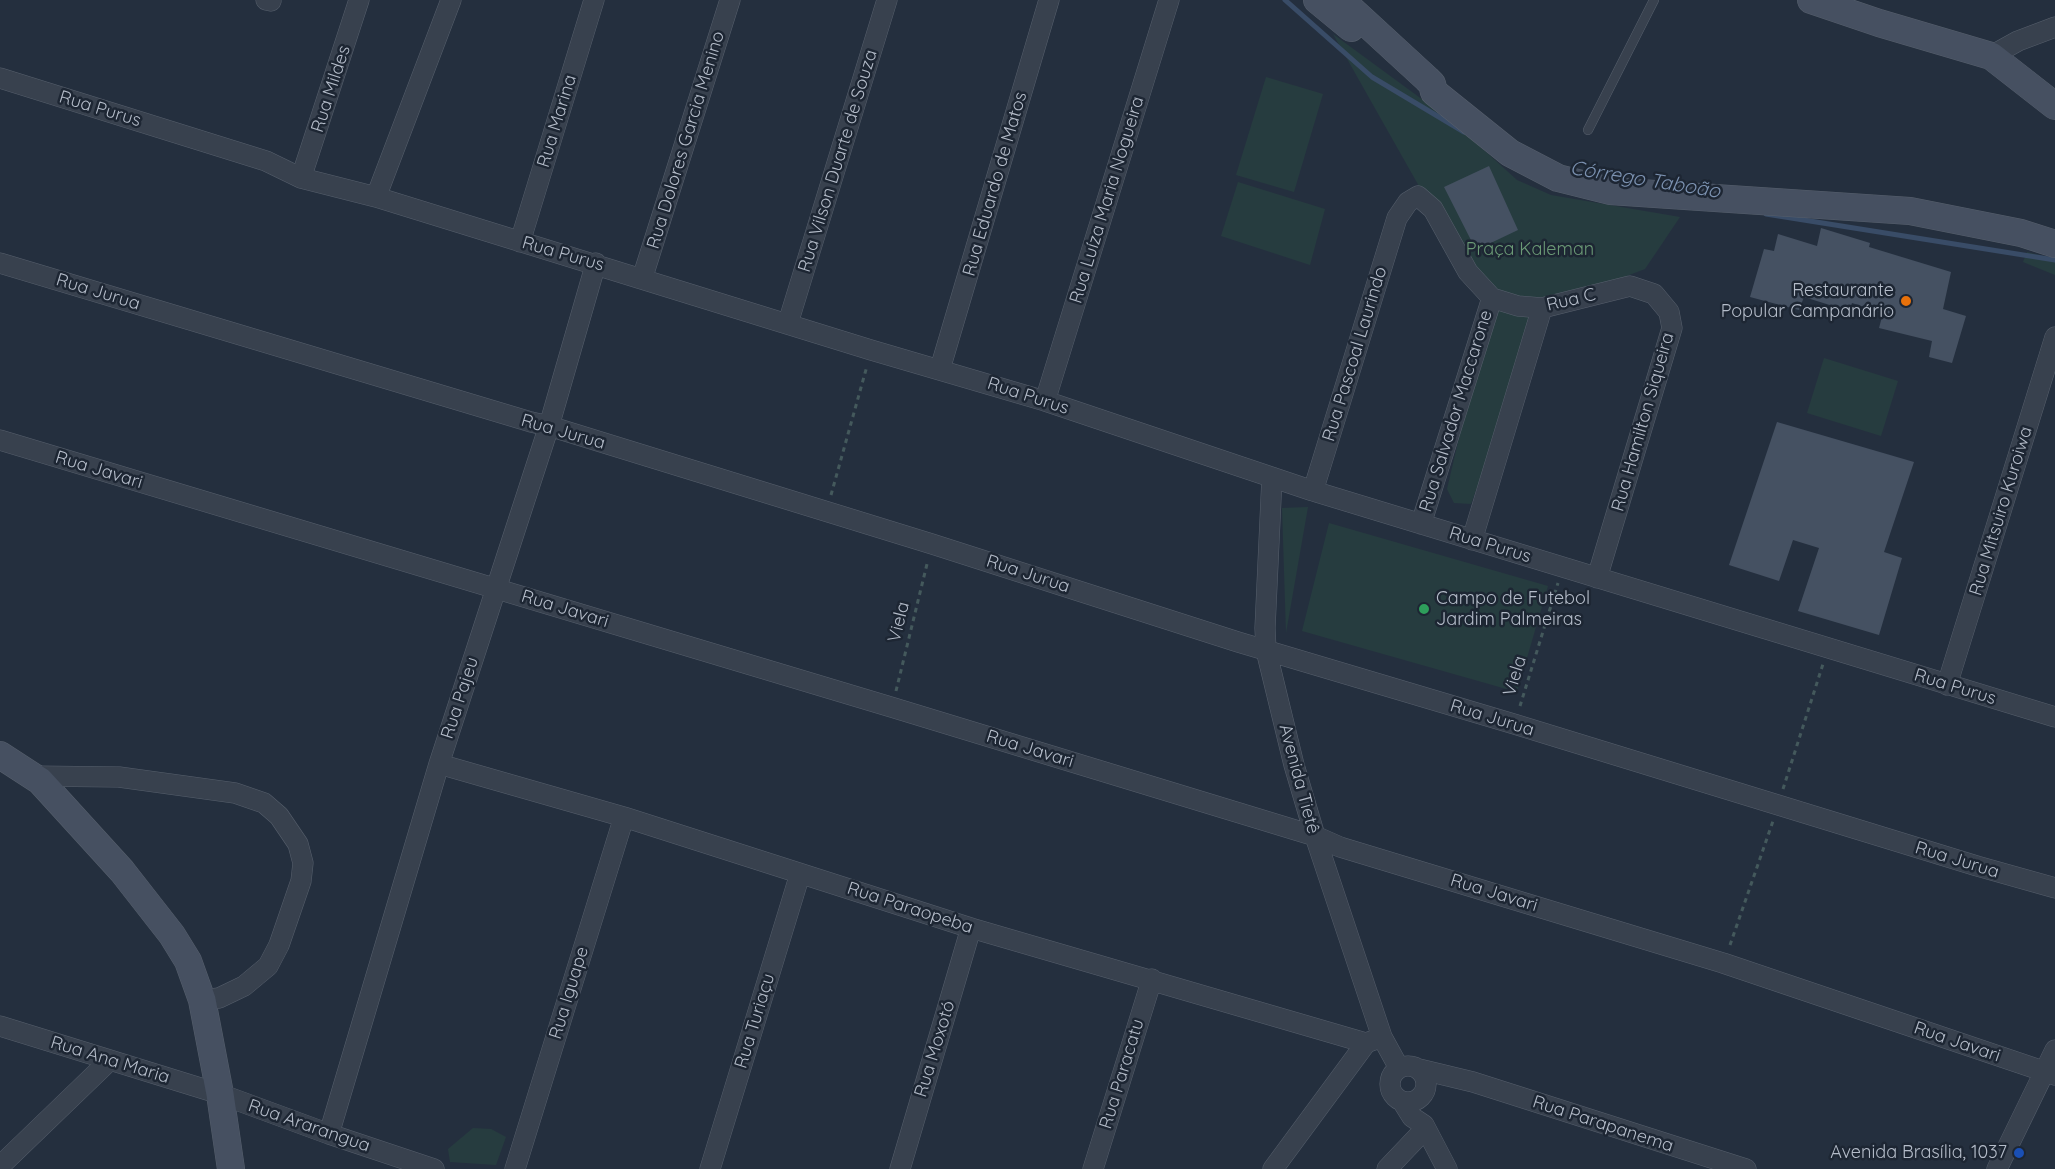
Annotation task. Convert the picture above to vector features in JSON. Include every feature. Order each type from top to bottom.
[{"type":"street","name":"Rua Mildes","points":[[301,178],[359,0]]},
{"type":"street","points":[[376,197],[451,0]]},
{"type":"street","name":"Rua Marina","points":[[520,242],[594,0]]},
{"type":"street","name":"Rua Dolores Garcia Menino","points":[[642,279],[730,0]]},
{"type":"street","name":"Rua Vilson Duarte de Souza","points":[[788,323],[887,0]]},
{"type":"street","name":"Rua Eduardo de Matos","points":[[940,369],[1049,0]]},
{"type":"street","name":"Rua Luíza Maria Nogueira","points":[[1045,401],[1169,0]]},
{"type":"street","points":[[1317,0],[1418,87],[1429,93],[1434,92]]},
{"type":"street","points":[[1341,0],[1427,79],[1432,84],[1434,92],[1510,153],[1558,178],[1610,191],[1910,211],[2021,233],[2055,244]]},
{"type":"street","points":[[1811,0],[1991,56],[2055,106]]},
{"type":"street","points":[[1991,56],[2018,41],[2055,27]]},
{"type":"street","name":"Rua Purus","points":[[0,78],[266,161],[301,178],[376,197],[596,263],[871,350],[1045,401],[1313,491],[2055,717]]},
{"type":"street","name":"Rua Pascoal Laurindo","points":[[1313,491],[1397,218],[1408,202],[1418,196],[1433,209],[1468,272],[1492,298]]},
{"type":"street","name":"Rua Jurua","points":[[0,263],[549,426],[1266,650],[2055,888]]},
{"type":"street","name":"Rua Pajeu","points":[[329,1134],[439,764],[549,426],[596,263]]},
{"type":"street","name":"Rua C","points":[[1492,298],[1518,306],[1542,308],[1630,286]]},
{"type":"street","name":"Rua Hamilton Siqueira","points":[[1597,578],[1672,328],[1669,312],[1654,294],[1630,286]]},
{"type":"street","name":"Rua Salvador Maccarone","points":[[1421,524],[1492,298]]},
{"type":"street","points":[[1472,540],[1542,308]]},
{"type":"street","name":"Rua Mitsuiro Kuroiwa","points":[[1947,685],[2055,337]]},
{"type":"street","name":"Rua Javari","points":[[0,440],[1315,836],[1340,847],[1724,963],[2050,1073]]},
{"type":"street","name":"Avenida Tietê","points":[[1272,477],[1266,650],[1294,765],[1374,1040],[1399,1068]]},
{"type":"street","points":[[0,755],[40,781],[122,871],[172,935],[188,961],[202,1000],[219,1094],[228,1167]]},
{"type":"street","name":"Rua Paraopeba","points":[[439,764],[624,818],[972,928],[1374,1040]]},
{"type":"street","points":[[32,776],[119,777],[235,793],[264,803],[279,816],[298,844],[303,863],[301,881],[279,945],[268,966],[244,986],[219,998],[202,1000]]},
{"type":"street","name":"Rua Iguape","points":[[515,1169],[624,818]]},
{"type":"street","name":"Rua Turiaçu","points":[[710,1169],[800,874]]},
{"type":"street","name":"Rua Moxotó","points":[[900,1169],[972,928]]},
{"type":"street","name":"Rua Paracatu","points":[[1093,1169],[1152,979]]},
{"type":"street","name":"Rua Ana Maria","points":[[0,1026],[219,1094]]},
{"type":"street","points":[[1273,1169],[1374,1040]]},
{"type":"street","points":[[1997,1169],[2050,1073],[2055,1050]]},
{"type":"street","points":[[0,1166],[110,1060]]},
{"type":"street","points":[[1387,1169],[1425,1127],[1426,1110],[1423,1094],[1426,1083],[1423,1073],[1412,1066],[1399,1068],[1391,1077],[1390,1089],[1402,1101],[1412,1117],[1425,1127],[1447,1169]]},
{"type":"street","name":"Rua Parapanema","points":[[1419,1069],[1461,1079],[1746,1169]]},
{"type":"street","points":[[1402,1101],[1414,1101],[1423,1094],[1440,1090],[1461,1079]]},
{"type":"street","name":"Rua Ararangua","points":[[219,1094],[434,1169]]},
{"type":"lane","points":[[1588,130],[1654,0]]},
{"type":"path","points":[[826,512],[871,350]]},
{"type":"path","name":"Viela","points":[[891,707],[932,544]]},
{"type":"path","name":"Viela","points":[[1514,724],[1563,567]]},
{"type":"green space","name":"Praça Kaleman","points":[[1333,34],[1453,122],[1517,180],[1551,195],[1680,217],[1645,269],[1542,308],[1471,504],[1454,503],[1447,489],[1492,298],[1459,257]]},
{"type":"green space","points":[[1266,77],[1323,94],[1294,192],[1236,175]]},
{"type":"green space","points":[[1238,182],[1325,209],[1310,265],[1221,236]]},
{"type":"green space","points":[[2027,252],[2055,259],[2055,275],[2023,262]]},
{"type":"green space","points":[[1824,358],[1898,381],[1881,436],[1807,413]]},
{"type":"green space","points":[[1308,507],[1286,633],[1282,508]]},
{"type":"green space","name":"Campo de Futebol Jardim Palmeiras","points":[[1329,523],[1548,586],[1517,692],[1302,631]]},
{"type":"green space","points":[[473,1128],[491,1129],[506,1137],[496,1165],[450,1162],[448,1149]]},
{"type":"building","points":[[1489,166],[1518,230],[1476,250],[1444,187]]},
{"type":"building","points":[[1821,228],[1870,243],[1869,247],[1951,272],[1943,309],[1966,316],[1952,363],[1929,357],[1932,341],[1879,328],[1883,313],[1852,303],[1849,311],[1804,297],[1799,310],[1750,297],[1764,249],[1774,251],[1778,234],[1817,246]]},
{"type":"building","points":[[1777,422],[1914,462],[1884,552],[1902,558],[1879,635],[1798,611],[1819,548],[1793,540],[1779,581],[1729,565]]},
{"type":"waterway","name":"Córrego Taboão","points":[[1285,0],[1372,77],[1464,132]]},
{"type":"waterway","name":"Córrego Taboão","points":[[1766,214],[2055,260]]},
{"type":"place","name":"Restaurante Popular Campanário","points":[[1906,301]]},
{"type":"place","name":"Campo de Futebol Jardim Palmeiras","points":[[1424,609]]},
{"type":"place","name":"Avenida Brasília, 1037","points":[[2019,1153]]}]
